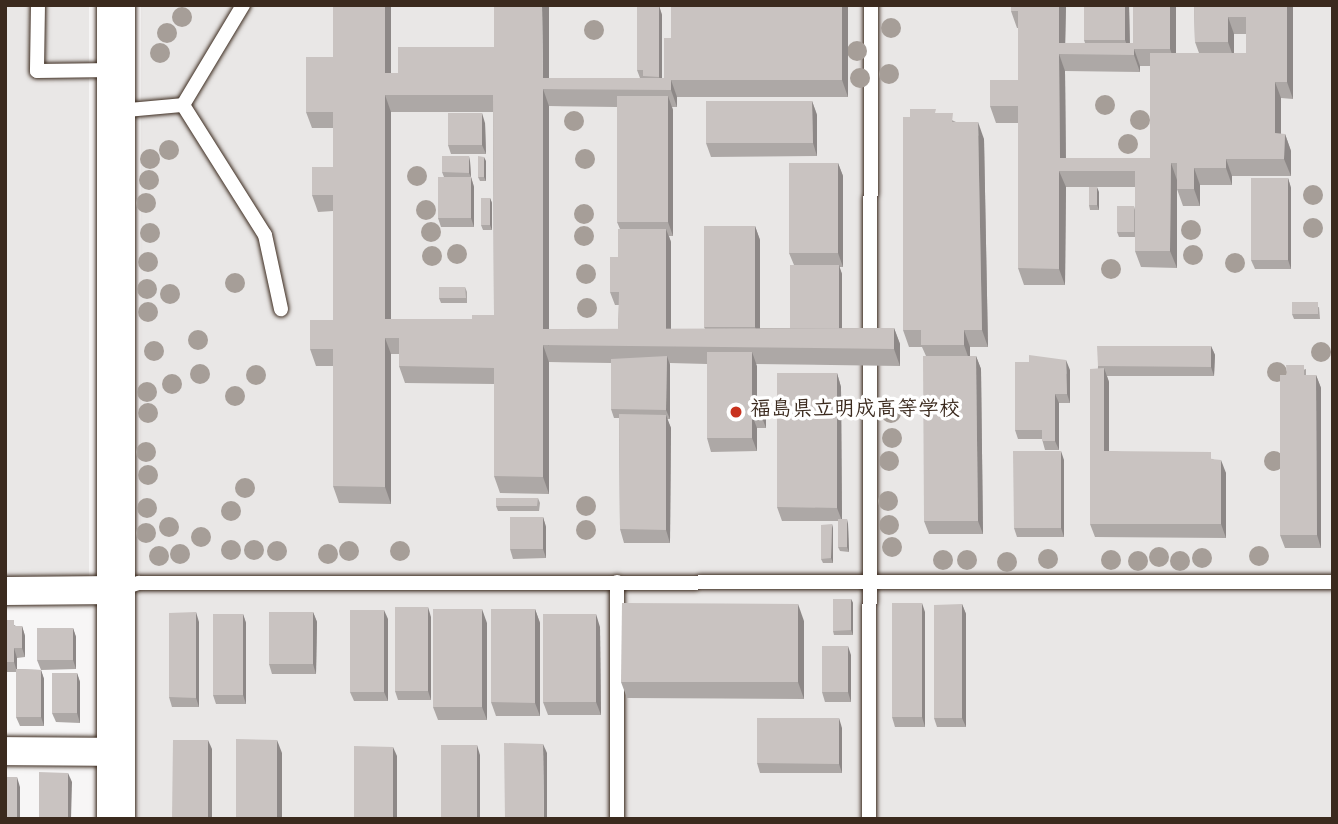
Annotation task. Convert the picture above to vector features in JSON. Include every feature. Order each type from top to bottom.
[{"type":"street","points":[[116,5],[116,819]]},
{"type":"street","points":[[5,591],[115,590]]},
{"type":"street","points":[[5,751],[116,752]]},
{"type":"lane","points":[[38,5],[37,71],[116,70]]},
{"type":"lane","points":[[183,105],[243,5]]},
{"type":"lane","points":[[869,819],[871,5]]},
{"type":"lane","points":[[116,111],[183,105]]},
{"type":"lane","points":[[183,105],[265,235],[281,309]]},
{"type":"lane","points":[[617,582],[617,819]]},
{"type":"lane","points":[[115,590],[139,583],[1333,582]]},
{"type":"shaded area","points":[[5,5],[89,5],[89,578],[5,578]]},
{"type":"shaded area","name":"福島県立明成高等学校","points":[[141,5],[1333,5],[1333,819],[139,819]]},
{"type":"building","points":[[333,5],[385,5],[385,73],[398,73],[398,47],[494,47],[494,5],[542,5],[543,78],[664,78],[664,38],[671,38],[671,5],[842,5],[842,80],[671,80],[671,90],[543,89],[543,329],[894,328],[894,349],[543,345],[543,477],[494,476],[494,368],[399,366],[399,338],[385,338],[385,487],[333,486],[333,349],[310,349],[310,320],[333,320],[333,195],[312,195],[312,167],[333,167],[333,112],[306,112],[306,57],[333,57]],"holes":[[[385,95],[493,95],[494,315],[472,315],[472,319],[385,319]]]},
{"type":"building","points":[[1011,5],[1059,5],[1059,43],[1133,43],[1133,5],[1170,5],[1170,49],[1134,49],[1134,55],[1059,54],[1060,158],[1150,158],[1150,53],[1246,53],[1246,17],[1228,17],[1228,42],[1195,42],[1194,5],[1287,5],[1287,82],[1275,82],[1275,133],[1285,134],[1284,159],[1226,159],[1226,168],[1194,168],[1194,189],[1177,189],[1177,163],[1171,163],[1170,251],[1135,251],[1135,171],[1059,171],[1059,269],[1018,268],[1018,106],[990,106],[990,80],[1018,80],[1018,11],[1011,11]]},
{"type":"building","points":[[1084,5],[1125,5],[1125,40],[1084,40]]},
{"type":"building","points":[[637,6],[659,6],[659,77],[643,76],[643,70],[637,70]]},
{"type":"building","points":[[617,96],[668,96],[668,222],[617,222]]},
{"type":"building","points":[[706,101],[812,101],[813,143],[706,143]]},
{"type":"building","points":[[910,109],[936,109],[935,113],[953,113],[952,122],[978,122],[982,330],[964,330],[964,345],[921,345],[921,330],[903,330],[903,117],[910,117]]},
{"type":"building","points":[[448,113],[482,113],[482,145],[448,145]]},
{"type":"building","points":[[442,156],[469,156],[469,173],[442,172]]},
{"type":"building","points":[[478,156],[484,157],[484,177],[478,177]]},
{"type":"building","points":[[789,163],[838,163],[838,253],[789,253]]},
{"type":"building","points":[[438,177],[471,177],[471,218],[438,218]]},
{"type":"building","points":[[1251,178],[1288,178],[1288,260],[1251,260]]},
{"type":"building","points":[[1089,187],[1097,187],[1097,205],[1089,205]]},
{"type":"building","points":[[481,198],[490,198],[490,225],[481,225]]},
{"type":"building","points":[[1117,206],[1134,206],[1134,232],[1117,232]]},
{"type":"building","points":[[704,226],[755,226],[755,327],[704,327]]},
{"type":"building","points":[[618,229],[666,229],[666,329],[618,329],[619,292],[610,292],[610,257],[618,257]]},
{"type":"building","points":[[790,265],[839,265],[839,328],[790,328]]},
{"type":"building","points":[[439,287],[465,287],[466,298],[439,298]]},
{"type":"building","points":[[1292,302],[1318,302],[1318,314],[1292,314]]},
{"type":"building","points":[[1097,346],[1211,346],[1211,367],[1098,366]]},
{"type":"building","points":[[707,352],[752,352],[752,402],[761,402],[761,415],[752,415],[752,438],[707,438]]},
{"type":"building","points":[[1029,355],[1066,360],[1067,394],[1055,394],[1055,441],[1042,441],[1042,430],[1015,430],[1015,362],[1029,362]]},
{"type":"building","points":[[667,356],[666,410],[611,409],[611,359]]},
{"type":"building","points":[[923,356],[976,356],[978,521],[924,521]]},
{"type":"building","points":[[1286,365],[1304,365],[1304,375],[1287,375]]},
{"type":"building","points":[[1104,368],[1104,451],[1211,452],[1211,459],[1221,460],[1221,524],[1090,524],[1090,369]]},
{"type":"building","points":[[777,373],[837,373],[837,508],[777,507]]},
{"type":"building","points":[[1280,375],[1316,375],[1317,535],[1280,535]]},
{"type":"building","points":[[619,414],[666,415],[666,530],[620,529]]},
{"type":"building","points":[[1013,451],[1061,451],[1061,528],[1014,528]]},
{"type":"building","points":[[496,498],[538,498],[537,506],[496,506]]},
{"type":"building","points":[[510,517],[543,517],[543,549],[510,549]]},
{"type":"building","points":[[838,519],[847,519],[847,547],[838,547]]},
{"type":"building","points":[[832,524],[831,558],[821,559],[821,525]]},
{"type":"building","points":[[833,599],[851,599],[851,630],[833,631]]},
{"type":"building","points":[[622,603],[798,604],[798,682],[621,682]]},
{"type":"building","points":[[892,603],[922,603],[922,717],[892,717]]},
{"type":"building","points":[[962,604],[962,718],[934,718],[934,605]]},
{"type":"building","points":[[395,607],[428,607],[428,691],[395,691]]},
{"type":"building","points":[[433,609],[482,609],[482,707],[433,707]]},
{"type":"building","points":[[491,609],[535,609],[535,703],[491,702]]},
{"type":"building","points":[[350,610],[384,610],[384,692],[350,692]]},
{"type":"building","points":[[196,612],[196,698],[169,697],[169,613]]},
{"type":"building","points":[[269,612],[313,612],[313,664],[269,664]]},
{"type":"building","points":[[213,614],[243,614],[243,695],[213,695]]},
{"type":"building","points":[[543,614],[596,614],[596,702],[543,702]]},
{"type":"building","points":[[5,620],[14,620],[14,626],[22,626],[22,648],[14,648],[14,662],[5,662]]},
{"type":"building","points":[[37,628],[73,628],[73,660],[37,660]]},
{"type":"building","points":[[822,646],[848,646],[848,692],[822,692]]},
{"type":"building","points":[[16,669],[41,670],[41,717],[16,717]]},
{"type":"building","points":[[52,673],[77,673],[77,713],[52,713]]},
{"type":"building","points":[[757,718],[839,718],[839,764],[757,763]]},
{"type":"building","points":[[236,739],[277,740],[277,819],[236,819]]},
{"type":"building","points":[[173,740],[208,740],[208,819],[172,819]]},
{"type":"building","points":[[504,743],[543,744],[544,819],[505,819]]},
{"type":"building","points":[[441,745],[477,745],[477,819],[441,819]]},
{"type":"building","points":[[354,746],[393,747],[393,818],[354,818]]},
{"type":"building","points":[[39,772],[68,773],[68,819],[39,819]]},
{"type":"building","points":[[5,777],[17,777],[17,819],[5,819]]},
{"type":"place","name":"福島県立明成高等学校","points":[[736,412]]}]
